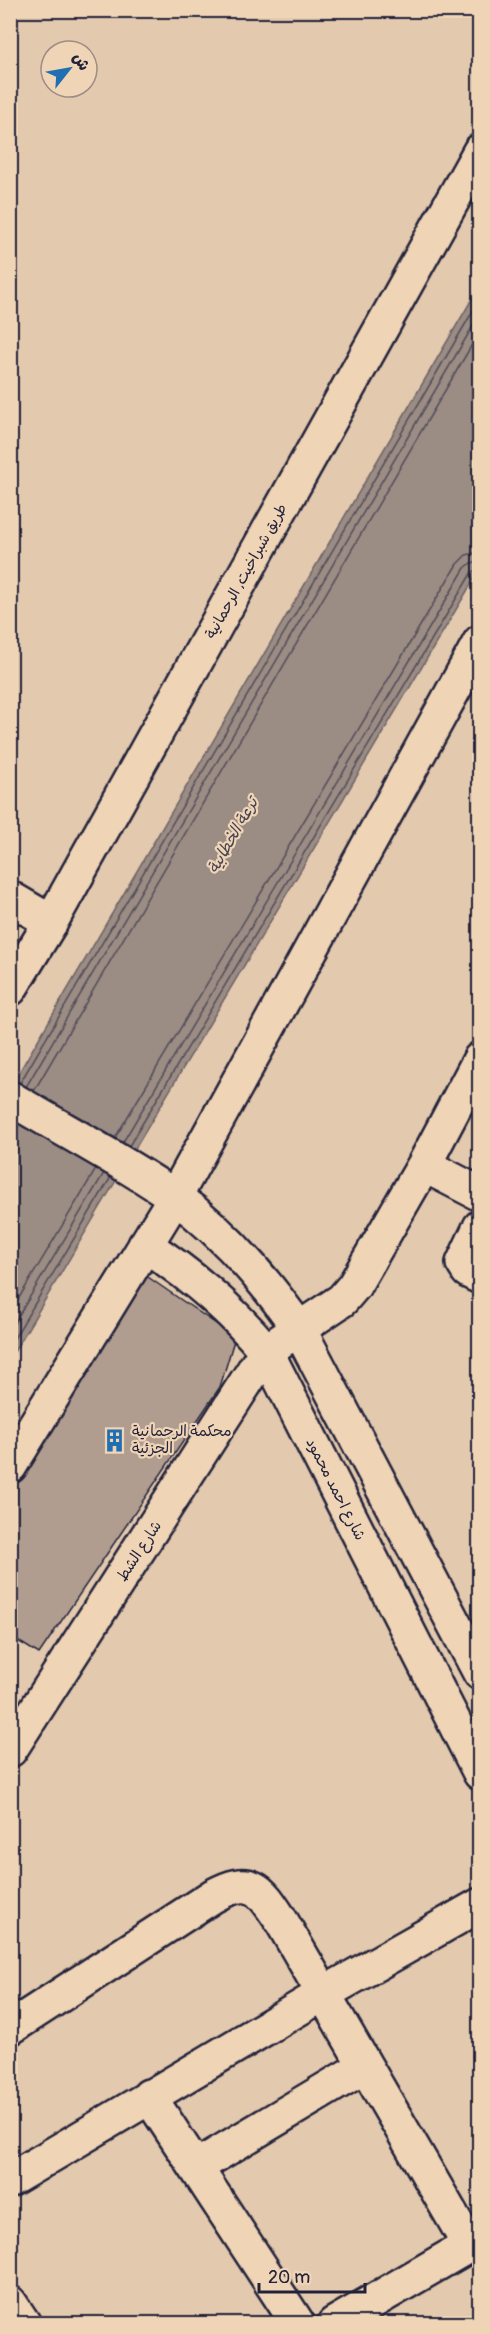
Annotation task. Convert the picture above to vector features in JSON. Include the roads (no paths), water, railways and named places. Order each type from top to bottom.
[{"type":"street","name":"طريق شبراخيت, الرحمانية","points":[[10,989],[51,922],[480,151]]},
{"type":"street","points":[[10,1466],[175,1197],[480,642]]},
{"type":"street","points":[[14,900],[51,922]]},
{"type":"street","points":[[266,1351],[342,1300],[354,1286],[424,1165],[480,1059]]},
{"type":"street","points":[[10,1098],[175,1197],[245,1260],[275,1294],[299,1329],[480,1673]]},
{"type":"street","points":[[424,1165],[480,1194]]},
{"type":"street","points":[[480,1227],[462,1263],[468,1271],[480,1277]]},
{"type":"street","name":"شارع احمد محمود","points":[[145,1245],[211,1293],[238,1317],[266,1351],[480,1773]]},
{"type":"street","name":"شارع الشط","points":[[10,1750],[266,1351]]},
{"type":"street","points":[[10,2028],[230,1886],[248,1885],[262,1892],[365,2066],[474,2242],[334,2324]]},
{"type":"street","points":[[10,2180],[323,1994],[480,1905]]},
{"type":"street","points":[[196,2167],[365,2066]]},
{"type":"street","points":[[149,2096],[298,2324]]},
{"type":"street","points":[[10,2303],[24,2324]]},
{"type":"water","name":"ترعة الخطابية","points":[[479,287],[479,571],[11,1357],[11,1086]]},
{"type":"place","name":"محكمة الرحمانية الجزئية","points":[[114,1440]]}]
